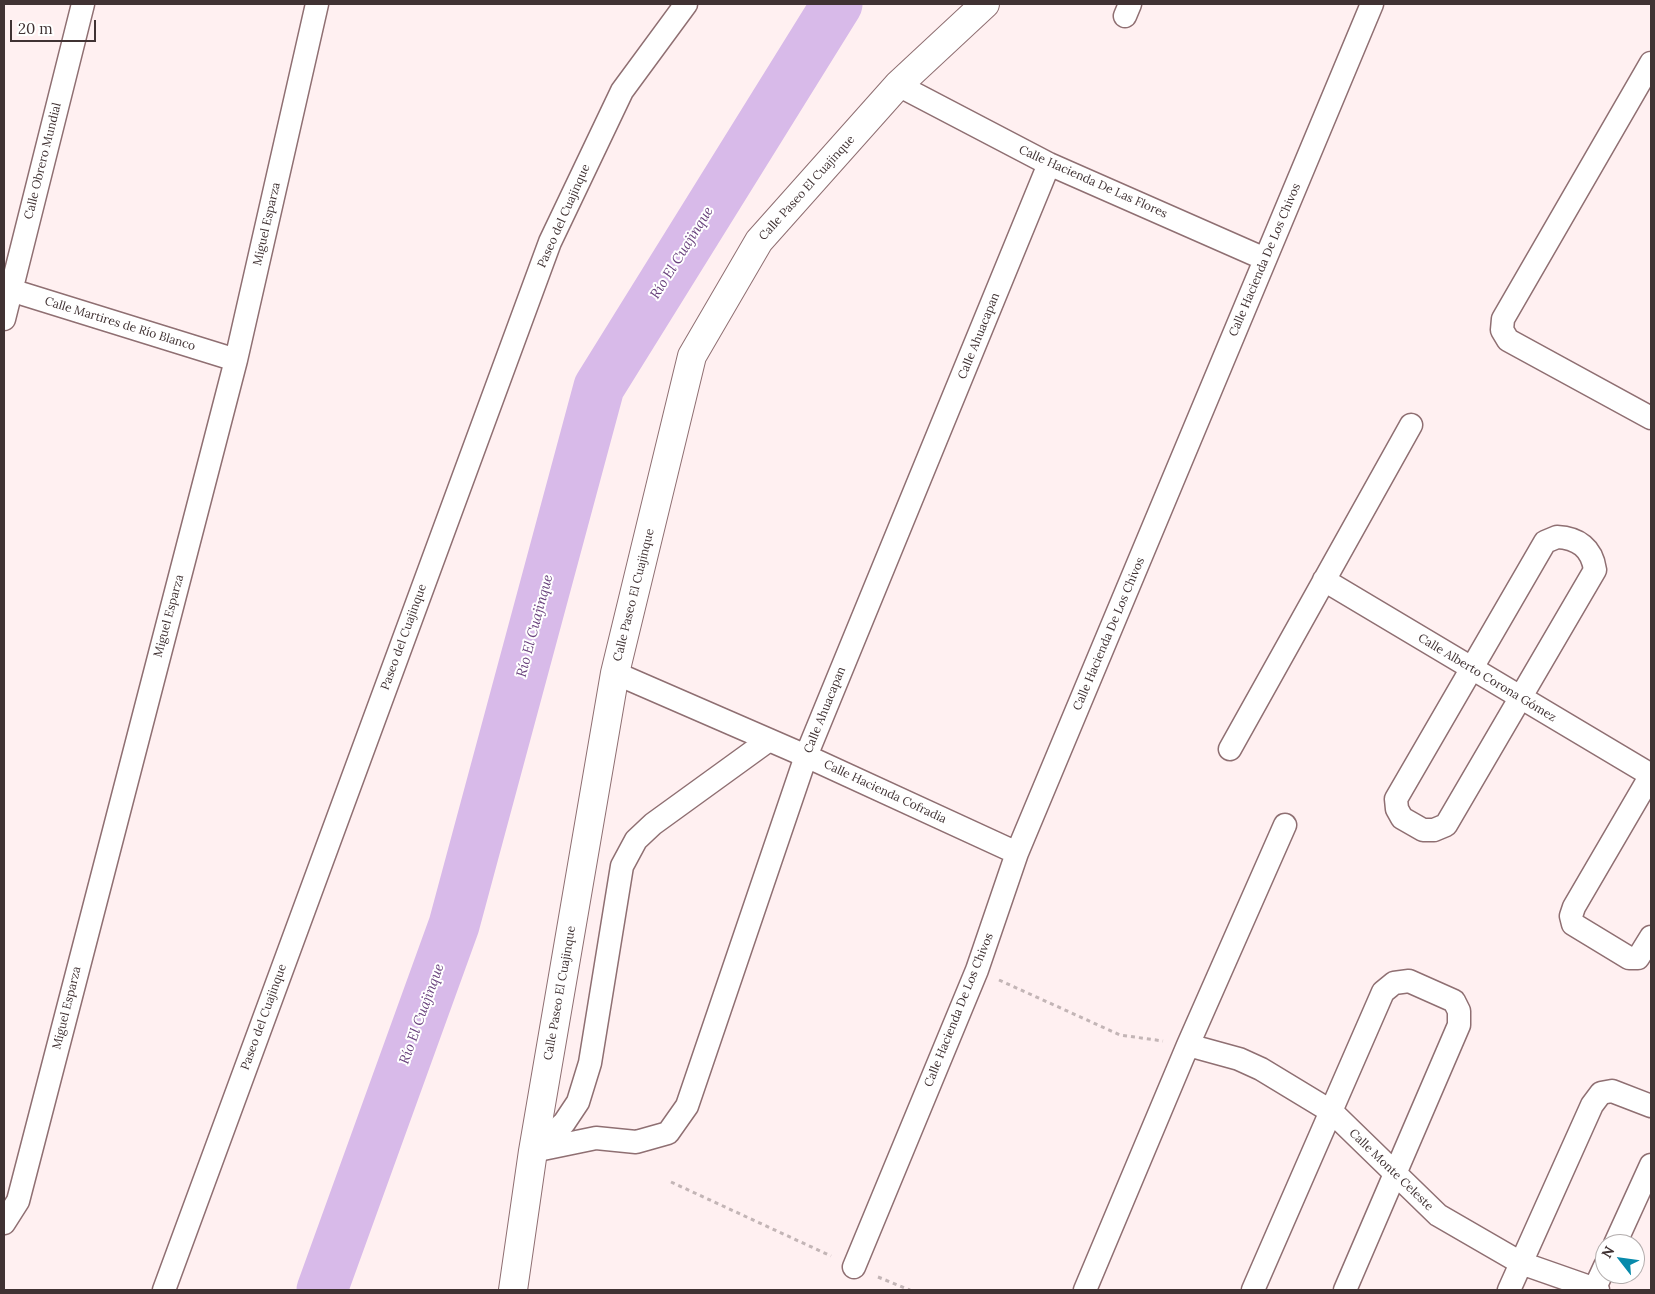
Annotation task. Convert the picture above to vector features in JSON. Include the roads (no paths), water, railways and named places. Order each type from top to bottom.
[{"type":"street","name":"Calle Obrero Mundial","points":[[4,319],[7,289],[83,4]]},
{"type":"street","name":"Miguel Esparza","points":[[4,1223],[18,1201],[236,360],[317,4]]},
{"type":"street","name":"Paseo del Cuajinque","points":[[164,1290],[550,242],[622,91],[686,4]]},
{"type":"street","name":"Calle Paseo El Cuajinque","points":[[513,1290],[533,1152],[615,673],[692,356],[759,241],[898,85],[984,4]]},
{"type":"street","name":"Calle Hacienda De Los Chivos","points":[[854,1267],[977,970],[1017,853],[1372,4]]},
{"type":"street","points":[[1651,63],[1503,319],[1502,330],[1508,340],[1651,418]]},
{"type":"street","name":"Calle Hacienda De Las Flores","points":[[898,85],[1049,164],[1265,259]]},
{"type":"street","name":"Calle Ahuacapan","points":[[533,1152],[596,1138],[636,1142],[668,1133],[687,1106],[806,756],[1049,164]]},
{"type":"street","name":"Calle Martires de Río Blanco","points":[[7,289],[236,360]]},
{"type":"street","points":[[1230,749],[1411,425]]},
{"type":"street","points":[[1557,537],[1568,538],[1588,550],[1594,558],[1595,570],[1521,698],[1446,825],[1434,830],[1423,830],[1402,818],[1397,809],[1396,799],[1471,668],[1545,542],[1557,537]]},
{"type":"street","name":"Calle Alberto Corona Gómez","points":[[1324,580],[1651,775]]},
{"type":"street","name":"Calle Hacienda Cofradia","points":[[615,673],[806,756],[1017,853]]},
{"type":"street","points":[[533,1152],[564,1123],[578,1102],[590,1063],[622,866],[636,840],[653,824],[768,740]]},
{"type":"street","points":[[1651,775],[1574,907],[1571,916],[1573,924],[1629,958],[1638,958],[1651,937]]},
{"type":"street","points":[[1085,1290],[1188,1045],[1285,825]]},
{"type":"street","points":[[1254,1290],[1383,992],[1394,983],[1409,981],[1454,1001],[1459,1011],[1459,1025],[1345,1290]]},
{"type":"street","name":"Calle Monte Celeste","points":[[1188,1045],[1239,1059],[1260,1069],[1332,1112],[1438,1215],[1521,1263],[1595,1290]]},
{"type":"street","points":[[1509,1290],[1592,1105],[1601,1093],[1612,1091],[1651,1106]]},
{"type":"street","points":[[1620,1234],[1651,1165]]},
{"type":"waterway","name":"Río El Cuajinque","points":[[322,1290],[454,925],[599,387],[837,4]]}]
